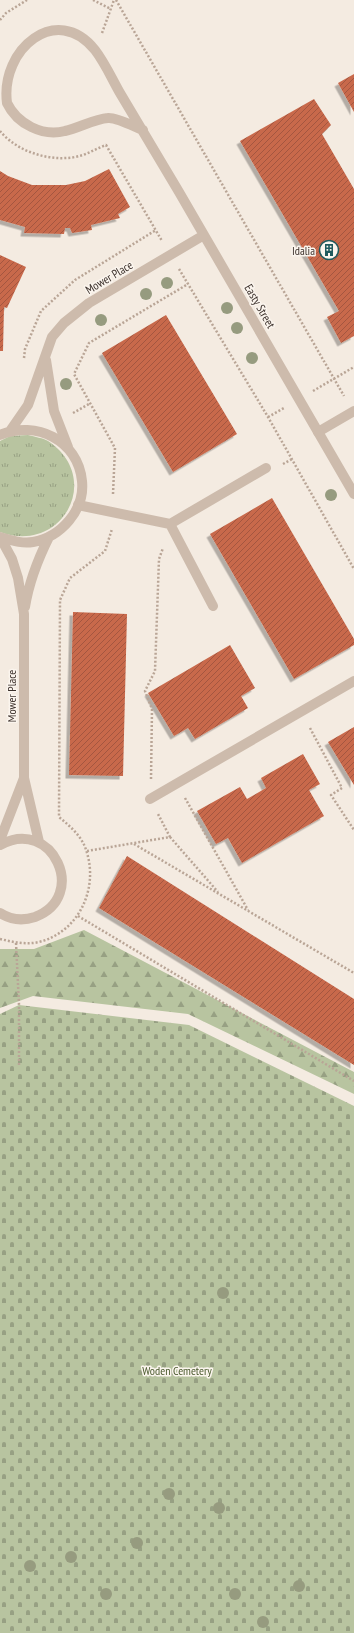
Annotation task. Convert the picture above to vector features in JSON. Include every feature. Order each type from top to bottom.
[{"type":"street","name":"Easty Street","points":[[143,130],[110,117],[64,132],[47,132],[30,127],[16,117],[6,103],[2,87],[3,70],[9,54],[20,42],[34,33],[51,29],[68,31],[83,38],[95,50],[143,130],[354,494]]},
{"type":"street","name":"Mower Place","points":[[10,431],[28,405],[52,337],[64,323],[89,303],[204,235]]},
{"type":"street","name":"Mower Place","points":[[45,358],[54,411],[70,450],[78,465],[82,481],[78,505]]},
{"type":"street","points":[[318,432],[353,411]]},
{"type":"street","points":[[0,435],[10,431],[26,429],[42,431],[58,439],[70,450]]},
{"type":"street","points":[[0,537],[16,542],[33,542],[48,537],[63,528],[74,515],[78,505],[170,524],[266,468]]},
{"type":"street","points":[[170,524],[214,606]]},
{"type":"street","name":"Mower Place","points":[[0,537],[14,565],[24,614]]},
{"type":"street","name":"Mower Place","points":[[39,842],[24,778],[24,614],[29,584],[48,537]]},
{"type":"street","points":[[150,799],[354,681]]},
{"type":"street","name":"Mower Place","points":[[0,840],[24,778]]},
{"type":"street","points":[[0,845],[18,839],[39,842],[49,849],[57,859],[62,871],[62,884],[58,896],[51,907],[41,914],[29,919],[16,919],[1,915]]},
{"type":"path","points":[[0,20],[6,13],[27,0]]},
{"type":"path","points":[[93,0],[111,9]]},
{"type":"path","points":[[95,50],[115,0]]},
{"type":"path","points":[[115,0],[353,411]]},
{"type":"path","points":[[106,145],[268,417],[354,569]]},
{"type":"path","points":[[0,939],[16,943],[40,942],[61,932],[78,916],[88,896],[92,874],[87,851],[76,832],[59,817],[60,600],[70,578],[105,551],[112,532],[114,448],[74,374],[89,343],[188,284]]},
{"type":"path","points":[[70,414],[89,404]]},
{"type":"path","points":[[170,524],[159,559],[155,671],[145,691],[152,710],[150,799],[170,836],[220,895]]},
{"type":"path","points":[[301,712],[342,788],[331,795],[354,830]]},
{"type":"path","points":[[177,783],[248,911]]},
{"type":"path","points":[[87,851],[170,836]]},
{"type":"path","points":[[133,843],[354,973]]},
{"type":"path","points":[[78,916],[354,1081]]},
{"type":"path","points":[[16,943],[19,1006],[19,1065]]},
{"type":"green space","points":[[28,435],[48,441],[65,456],[73,474],[74,492],[68,509],[57,523],[42,533],[22,536],[0,532],[0,441],[10,436]]},
{"type":"green space","points":[[84,930],[354,1072],[354,1094],[188,1014],[33,996],[0,1008],[0,949],[34,949]]},
{"type":"green space","name":"Woden Cemetery","points":[[19,1005],[189,1025],[354,1106],[354,1633],[0,1633],[0,1014]]},
{"type":"building","points":[[354,74],[354,112],[338,83]]},
{"type":"building","name":"Idalia","points":[[314,99],[331,125],[322,134],[354,189],[354,336],[341,343],[327,317],[339,311],[240,141]]},
{"type":"building","points":[[109,169],[130,207],[118,214],[120,218],[91,225],[92,230],[72,233],[70,228],[65,228],[64,234],[24,233],[25,227],[0,220],[0,171],[8,176],[32,185],[66,185],[85,181]]},
{"type":"building","points":[[0,255],[26,267],[7,308],[4,307],[3,351],[0,351]]},
{"type":"building","points":[[166,315],[237,434],[173,472],[102,353]]},
{"type":"building","points":[[272,498],[354,639],[354,645],[294,679],[210,534]]},
{"type":"building","points":[[73,612],[127,614],[123,776],[69,775]]},
{"type":"building","points":[[230,645],[255,688],[241,696],[248,708],[195,739],[188,728],[174,736],[148,693]]},
{"type":"building","points":[[354,727],[354,785],[328,742]]},
{"type":"building","points":[[303,754],[320,784],[309,790],[324,816],[242,863],[228,838],[216,844],[197,811],[240,787],[247,799],[266,788],[261,778]]},
{"type":"building","points":[[127,856],[354,999],[354,1065],[99,908]]},
{"type":"place","name":"Idalia","points":[[329,250]]}]
